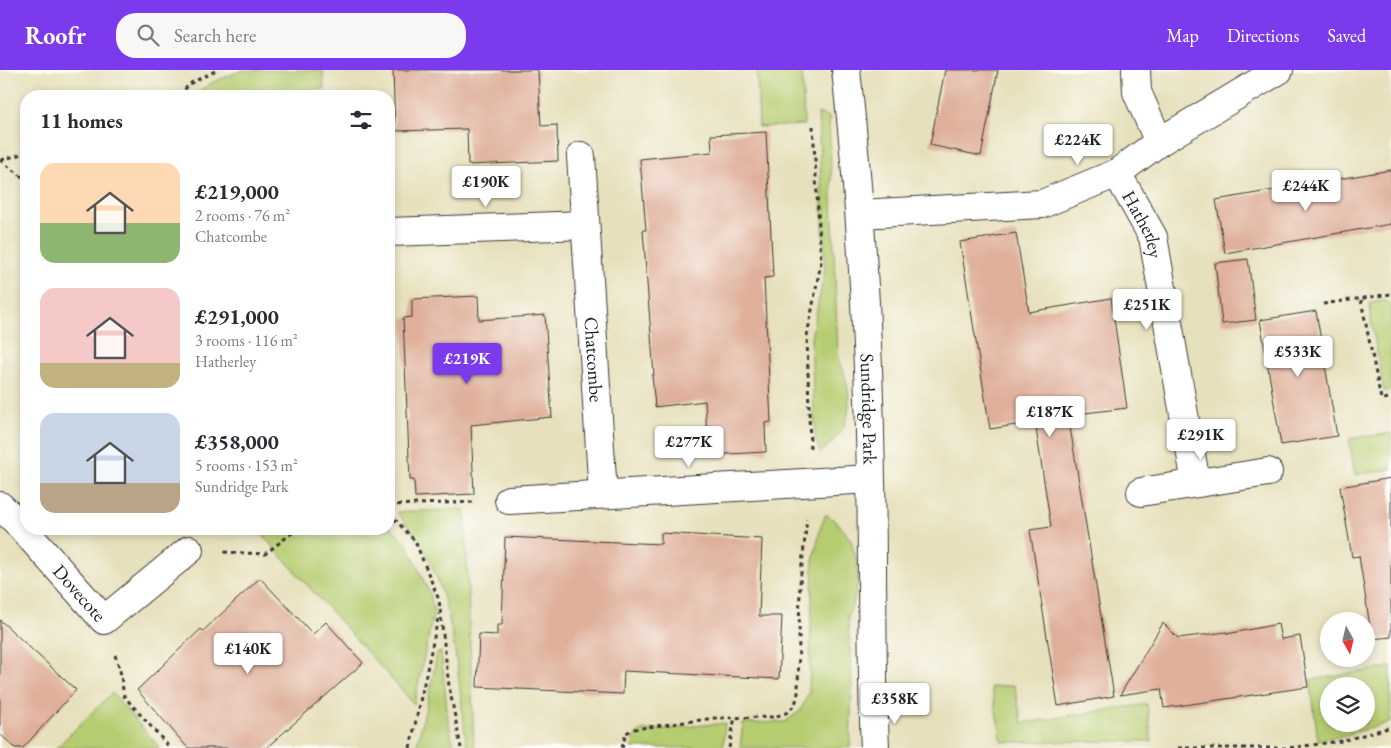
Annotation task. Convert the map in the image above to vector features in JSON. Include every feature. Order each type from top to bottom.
[{"type":"street","name":"Sundridge Park","points":[[846,70],[860,214],[871,479],[875,748]]},
{"type":"street","points":[[1136,70],[1136,92],[1158,142]]},
{"type":"street","name":"Hatherley","points":[[860,214],[1042,204],[1118,173],[1158,142],[1279,70]]},
{"type":"street","name":"Chatcombe","points":[[581,156],[603,494]]},
{"type":"street","name":"Hatherley","points":[[1118,173],[1153,237],[1196,483]]},
{"type":"street","points":[[395,232],[585,225]]},
{"type":"street","points":[[1141,492],[1268,472]]},
{"type":"street","points":[[509,500],[871,479]]},
{"type":"street","name":"Dovecote","points":[[0,506],[20,526]]},
{"type":"street","name":"Dovecote","points":[[28,535],[104,620],[189,550]]},
{"type":"path","points":[[184,90],[189,84],[217,70]]},
{"type":"path","points":[[0,160],[20,155]]},
{"type":"path","points":[[0,160],[20,175]]},
{"type":"path","points":[[1323,304],[1361,300],[1391,294]]},
{"type":"path","points":[[1361,300],[1381,399],[1391,398]]},
{"type":"path","points":[[395,506],[509,500]]},
{"type":"path","points":[[395,519],[415,541],[439,600],[449,686],[461,748]]},
{"type":"path","points":[[189,550],[265,554],[289,535]]},
{"type":"path","points":[[410,748],[440,610]]},
{"type":"path","points":[[104,620],[120,670],[124,696],[170,748]]},
{"type":"path","points":[[729,748],[735,718]]},
{"type":"path","points":[[1178,748],[1288,748],[1342,741],[1391,727]]},
{"type":"green space","points":[[243,70],[323,70],[324,89],[201,90],[211,83]]},
{"type":"green space","points":[[757,70],[802,70],[804,125],[759,127]]},
{"type":"green space","points":[[818,113],[829,117],[838,355],[849,394],[848,415],[844,424],[839,434],[820,453],[815,437],[811,338],[825,270]]},
{"type":"green space","points":[[1383,301],[1391,304],[1391,390],[1384,391],[1371,320],[1370,303]]},
{"type":"green space","points":[[1391,433],[1391,469],[1355,475],[1349,439]]},
{"type":"green space","points":[[465,509],[474,748],[468,748],[466,742],[454,643],[443,595],[424,549],[397,512]]},
{"type":"green space","points":[[826,514],[839,524],[851,540],[857,562],[858,583],[848,616],[852,685],[850,748],[740,748],[743,723],[785,722],[800,711],[809,692],[813,561],[821,526]]},
{"type":"green space","points":[[395,531],[407,544],[430,594],[434,611],[414,704],[262,535],[395,535]]},
{"type":"green space","points":[[441,652],[448,719],[454,748],[416,748],[437,653]]},
{"type":"green space","points":[[1391,667],[1391,722],[1375,727],[1375,677],[1329,677]]},
{"type":"green space","points":[[1320,678],[1320,732],[1357,732],[1318,740],[1310,680]]},
{"type":"green space","points":[[1014,685],[1022,723],[1147,704],[1152,741],[1002,742],[991,687]]},
{"type":"green space","points":[[112,693],[160,748],[56,748]]},
{"type":"green space","points":[[725,723],[723,748],[632,748],[633,738],[641,731]]},
{"type":"building","points":[[393,70],[538,70],[541,126],[557,125],[558,161],[468,165],[467,129],[395,131]]},
{"type":"building","points":[[945,70],[998,70],[981,156],[930,145]]},
{"type":"building","points":[[766,132],[773,277],[764,278],[771,422],[765,423],[766,452],[708,455],[705,401],[655,407],[643,230],[646,230],[640,159],[712,152],[711,135]]},
{"type":"building","points":[[1391,170],[1391,224],[1225,253],[1216,200]]},
{"type":"building","points":[[1016,233],[1029,312],[1111,298],[1127,408],[1068,415],[1114,696],[1058,706],[1030,530],[1051,527],[1035,422],[990,429],[960,242]]},
{"type":"building","points":[[1248,259],[1256,320],[1222,324],[1215,263]]},
{"type":"building","points":[[478,296],[479,320],[545,315],[552,417],[471,425],[474,494],[415,497],[414,480],[410,480],[403,318],[412,317],[412,299]]},
{"type":"building","points":[[1316,311],[1337,436],[1281,445],[1260,320]]},
{"type":"building","points":[[1391,478],[1391,637],[1375,639],[1375,612],[1368,612],[1359,556],[1352,557],[1340,487]]},
{"type":"building","points":[[661,533],[762,539],[759,616],[782,616],[779,679],[624,671],[623,694],[477,687],[479,634],[497,635],[497,625],[502,625],[505,537],[661,544]]},
{"type":"building","points":[[260,578],[313,634],[326,622],[363,663],[266,748],[188,748],[137,690],[201,629],[203,631]]},
{"type":"building","points":[[0,620],[76,690],[23,748],[15,748],[0,734]]},
{"type":"building","points":[[1163,623],[1178,638],[1227,632],[1227,634],[1278,624],[1281,639],[1300,636],[1308,687],[1164,708],[1161,689],[1120,695]]}]
